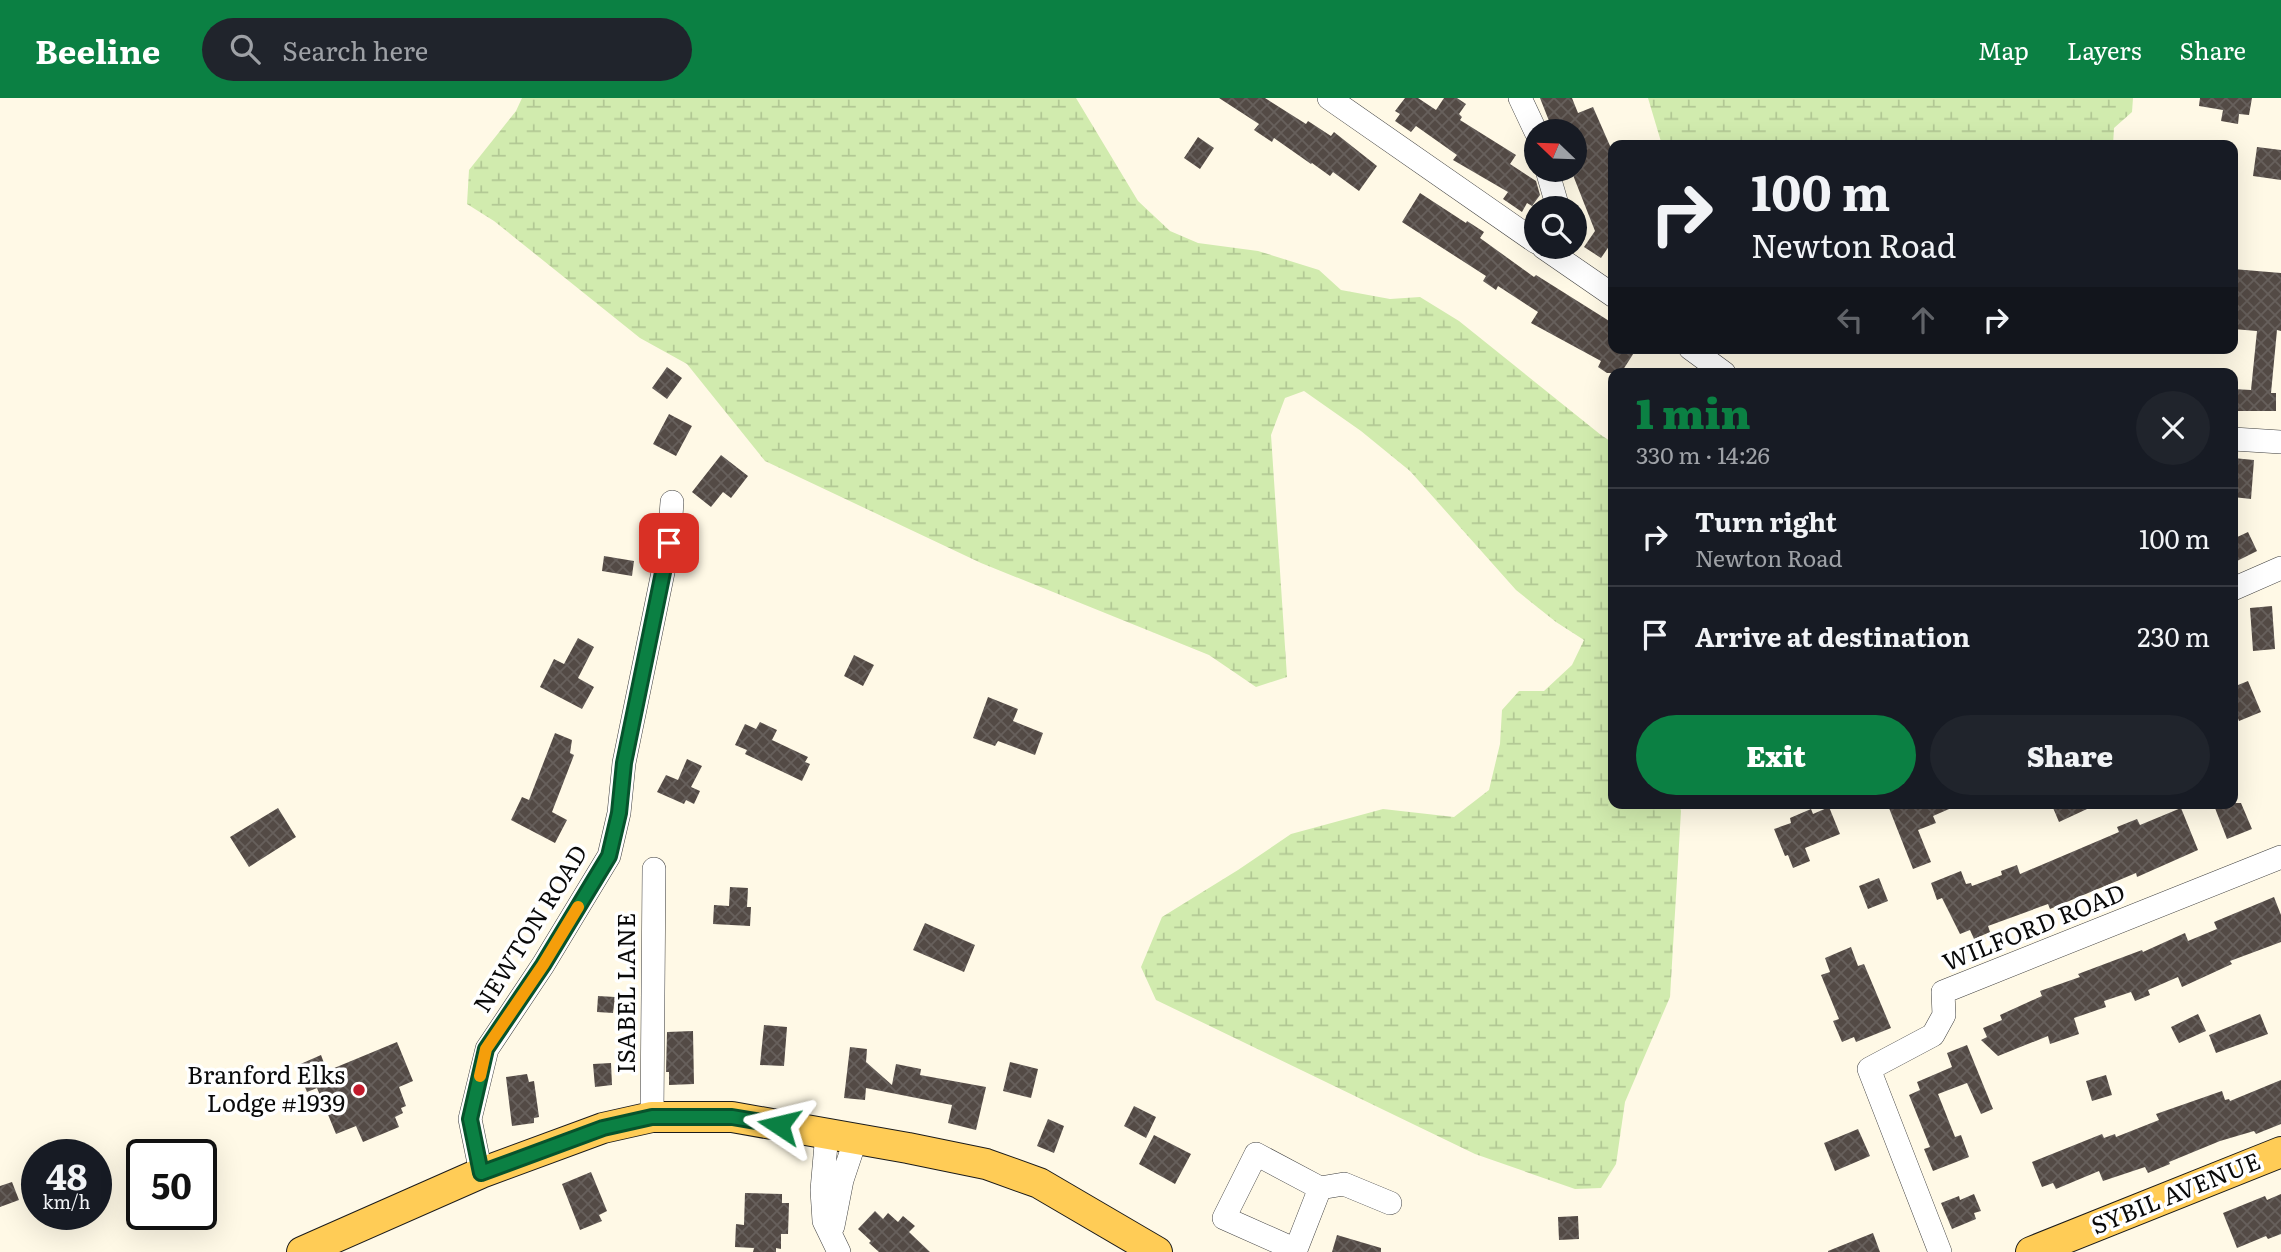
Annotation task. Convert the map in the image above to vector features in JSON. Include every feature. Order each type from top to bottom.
[{"type":"main road","points":[[302,1252],[481,1173],[603,1128],[652,1117],[732,1117],[986,1164],[1039,1184],[1157,1252]]},
{"type":"main road","name":"SYBIL AVENUE","points":[[2031,1252],[2281,1152]]},
{"type":"street","points":[[1329,98],[1524,234]]},
{"type":"street","points":[[1520,98],[1530,119]]},
{"type":"street","points":[[1560,259],[1608,292]]},
{"type":"street","points":[[1572,259],[1575,269]]},
{"type":"street","points":[[1698,354],[1717,368]]},
{"type":"street","points":[[2238,439],[2281,442]]},
{"type":"street","name":"NEWTON ROAD","points":[[481,1173],[470,1119],[486,1049],[543,965],[609,856],[619,813],[624,763],[669,543],[672,502]]},
{"type":"street","points":[[2238,587],[2281,568]]},
{"type":"street","name":"WILFORD ROAD","points":[[1940,1252],[1869,1069],[1933,1035],[1944,1015],[1943,992],[2281,857]]},
{"type":"street","name":"ISABEL LANE","points":[[652,1117],[654,869]]},
{"type":"street","points":[[835,1242],[824,1221],[822,1189],[841,1136]]},
{"type":"street","points":[[1320,1188],[1295,1251],[1224,1219],[1256,1154],[1320,1188],[1344,1185],[1390,1203]]},
{"type":"green space","points":[[522,98],[1076,98],[1138,201],[1170,231],[1198,243],[1258,251],[1319,270],[1341,290],[1390,299],[1420,297],[1459,321],[1608,440],[1608,809],[1681,811],[1670,997],[1625,1102],[1616,1164],[1601,1188],[1575,1189],[1475,1154],[1156,1000],[1141,967],[1162,917],[1291,834],[1383,809],[1454,817],[1489,790],[1500,744],[1502,710],[1519,691],[1544,691],[1572,665],[1584,640],[1516,590],[1410,471],[1361,431],[1304,391],[1285,398],[1271,435],[1287,677],[1256,687],[1209,655],[981,563],[765,461],[687,364],[640,338],[494,221],[467,204],[469,170],[516,111]]},
{"type":"green space","points":[[1648,98],[2133,98],[2132,112],[2114,128],[2113,140],[1661,140]]},
{"type":"building","points":[[1219,98],[1265,98],[1306,124],[1308,121],[1331,136],[1334,132],[1377,166],[1359,191],[1333,172],[1330,176],[1274,138],[1272,142],[1254,130],[1259,124]]},
{"type":"building","points":[[1405,98],[1418,98],[1436,110],[1444,98],[1457,98],[1466,104],[1459,114],[1462,117],[1460,120],[1516,155],[1510,164],[1524,173],[1524,182],[1536,182],[1540,195],[1524,196],[1522,212],[1503,199],[1508,192],[1453,160],[1457,155],[1416,126],[1411,132],[1395,121],[1400,114],[1395,111]]},
{"type":"building","points":[[1540,98],[1572,98],[1578,113],[1593,107],[1608,141],[1608,248],[1601,258],[1587,249],[1587,243],[1595,231],[1587,211],[1587,196],[1581,196],[1576,182],[1587,182],[1587,119],[1548,119]]},
{"type":"building","points":[[2200,98],[2252,98],[2249,115],[2239,114],[2238,124],[2221,121],[2223,110],[2199,106]]},
{"type":"building","points":[[1198,137],[1214,148],[1200,169],[1184,158]]},
{"type":"building","points":[[2257,147],[2281,150],[2281,180],[2253,176]]},
{"type":"building","points":[[1420,193],[1484,232],[1480,238],[1534,277],[1536,275],[1608,320],[1608,354],[1633,354],[1624,368],[1608,368],[1607,373],[1598,367],[1601,361],[1531,323],[1538,312],[1498,286],[1496,290],[1483,281],[1486,276],[1402,222]]},
{"type":"building","points":[[2238,269],[2281,273],[2281,331],[2277,330],[2271,393],[2276,393],[2276,411],[2238,411],[2238,389],[2251,390],[2257,331],[2238,329]]},
{"type":"building","points":[[667,367],[682,378],[667,399],[652,388]]},
{"type":"building","points":[[669,414],[692,426],[676,456],[653,444]]},
{"type":"building","points":[[721,455],[748,476],[731,498],[723,492],[711,507],[692,492]]},
{"type":"building","points":[[2238,458],[2254,460],[2251,499],[2238,498]]},
{"type":"building","points":[[2248,532],[2257,551],[2238,560],[2238,537]]},
{"type":"building","points":[[604,556],[634,561],[632,576],[602,571]]},
{"type":"building","points":[[2272,606],[2275,649],[2253,651],[2250,608]]},
{"type":"building","points":[[578,638],[594,647],[578,678],[594,687],[582,709],[540,687],[554,659],[564,664]]},
{"type":"building","points":[[854,655],[874,665],[863,686],[844,676]]},
{"type":"building","points":[[2248,681],[2261,712],[2239,721],[2238,718],[2238,685]]},
{"type":"building","points":[[988,697],[1018,709],[1013,721],[1043,733],[1035,755],[998,741],[995,746],[973,738]]},
{"type":"building","points":[[760,722],[777,730],[772,740],[808,757],[805,762],[810,764],[802,781],[745,754],[747,750],[735,745],[745,724],[756,729]]},
{"type":"building","points":[[555,733],[572,740],[570,753],[574,755],[552,812],[567,820],[555,843],[511,820],[522,797],[529,800]]},
{"type":"building","points":[[687,759],[702,766],[691,787],[700,791],[694,804],[686,800],[684,804],[657,792],[666,775],[678,780]]},
{"type":"building","points":[[2238,803],[2241,803],[2252,829],[2227,839],[2215,809],[2238,809]]},
{"type":"building","points":[[278,808],[296,837],[249,867],[230,837]]},
{"type":"building","points":[[1811,809],[1813,814],[1830,809],[1840,834],[1805,848],[1810,861],[1793,868],[1774,829],[1791,823],[1790,818]]},
{"type":"building","points":[[1889,809],[1949,809],[1933,816],[1936,823],[1918,830],[1931,862],[1913,869]]},
{"type":"building","points":[[2054,809],[2087,809],[2059,822]]},
{"type":"building","points":[[2181,809],[2198,850],[2137,877],[2136,873],[2050,909],[2048,904],[1988,926],[1990,932],[1974,939],[1970,930],[1960,934],[1942,898],[1937,900],[1931,883],[1961,871],[1966,884],[1971,883],[1972,886],[2002,875],[2001,871],[2017,865],[2020,874],[2119,832],[2117,827],[2137,819],[2140,825]]},
{"type":"building","points":[[1879,878],[1888,901],[1868,909],[1859,886]]},
{"type":"building","points":[[730,887],[748,888],[750,926],[713,924],[714,905],[729,906]]},
{"type":"building","points":[[2274,897],[2281,915],[2281,942],[2230,961],[2232,964],[2182,987],[2178,977],[2148,990],[2150,995],[2135,1001],[2131,992],[2104,1001],[2106,1007],[2074,1018],[2079,1034],[2050,1044],[2048,1036],[1998,1056],[1981,1040],[1987,1037],[1983,1028],[2002,1020],[2000,1015],[2042,996],[2040,991],[2185,933],[2188,941],[2217,929],[2214,922]]},
{"type":"building","points":[[925,923],[975,945],[964,972],[913,950]]},
{"type":"building","points":[[1851,947],[1858,966],[1864,964],[1891,1028],[1856,1042],[1854,1037],[1842,1042],[1833,1021],[1839,1019],[1821,975],[1830,972],[1825,958]]},
{"type":"building","points":[[598,996],[615,997],[613,1013],[597,1012]]},
{"type":"building","points":[[2198,1014],[2206,1031],[2179,1043],[2171,1027]]},
{"type":"building","points":[[2260,1014],[2268,1034],[2216,1053],[2209,1035]]},
{"type":"building","points":[[764,1025],[787,1027],[784,1066],[760,1065]]},
{"type":"building","points":[[693,1031],[694,1084],[669,1085],[669,1072],[666,1072],[667,1032]]},
{"type":"building","name":"Branford Elks Lodge #1939","points":[[397,1042],[413,1081],[399,1087],[406,1106],[401,1108],[403,1113],[395,1117],[399,1127],[363,1142],[356,1126],[336,1134],[317,1088],[307,1092],[296,1066],[321,1055],[327,1071]]},
{"type":"building","points":[[1967,1045],[1993,1109],[1981,1114],[1967,1083],[1938,1094],[1955,1137],[1961,1135],[1969,1157],[1933,1171],[1924,1149],[1930,1147],[1909,1095],[1920,1090],[1917,1082],[1952,1067],[1947,1053]]},
{"type":"building","points":[[850,1047],[867,1049],[866,1062],[892,1085],[896,1064],[921,1069],[920,1075],[986,1087],[976,1130],[948,1123],[952,1105],[866,1088],[865,1100],[844,1098]]},
{"type":"building","points":[[1010,1062],[1038,1069],[1031,1098],[1003,1091]]},
{"type":"building","points":[[611,1063],[612,1085],[595,1087],[593,1064]]},
{"type":"building","points":[[527,1074],[529,1082],[534,1081],[539,1117],[534,1118],[534,1123],[512,1126],[506,1077]]},
{"type":"building","points":[[2106,1075],[2112,1095],[2092,1101],[2086,1081]]},
{"type":"building","points":[[2281,1080],[2281,1124],[2256,1134],[2254,1131],[2220,1141],[2148,1173],[2145,1167],[2103,1181],[2099,1171],[2056,1189],[2053,1183],[2042,1187],[2032,1162],[2102,1134],[2104,1138],[2115,1134],[2116,1137],[2159,1120],[2156,1114],[2222,1091],[2225,1100],[2230,1101]]},
{"type":"building","points":[[1134,1106],[1156,1117],[1146,1138],[1124,1126]]},
{"type":"building","points":[[1048,1119],[1064,1126],[1054,1153],[1037,1146]]},
{"type":"building","points":[[1858,1129],[1870,1156],[1835,1171],[1824,1143]]},
{"type":"building","points":[[1154,1135],[1191,1154],[1175,1184],[1139,1164]]},
{"type":"building","points":[[591,1172],[607,1211],[599,1215],[602,1221],[580,1230],[562,1184]]},
{"type":"building","points":[[12,1182],[19,1200],[0,1207],[0,1186]]},
{"type":"building","points":[[745,1193],[782,1194],[782,1203],[789,1203],[788,1234],[781,1234],[781,1249],[776,1248],[776,1252],[753,1252],[754,1248],[735,1247],[736,1224],[744,1225]]},
{"type":"building","points":[[1974,1194],[1981,1211],[1974,1213],[1976,1219],[1952,1229],[1941,1203],[1959,1196],[1960,1200]]},
{"type":"building","points":[[2281,1194],[2281,1234],[2268,1239],[2266,1236],[2237,1248],[2223,1213],[2265,1196],[2267,1200]]},
{"type":"building","points":[[875,1211],[883,1219],[888,1213],[898,1222],[903,1216],[915,1226],[909,1232],[930,1252],[879,1252],[858,1229]]},
{"type":"building","points":[[1578,1216],[1579,1239],[1559,1240],[1558,1217]]},
{"type":"building","points":[[1873,1233],[1880,1252],[1828,1252],[1828,1251]]},
{"type":"building","points":[[1337,1235],[1381,1248],[1381,1252],[1332,1252]]},
{"type":"slow traffic","points":[[480,1076],[486,1049],[543,965],[578,907]]},
{"type":"place","name":"Branford Elks Lodge #1939","points":[[359,1090]]},
{"type":"route","points":[[669,543],[624,763],[619,813],[609,856],[543,965],[486,1049],[470,1119],[481,1173],[603,1128],[652,1117],[732,1117],[779,1125]]}]
